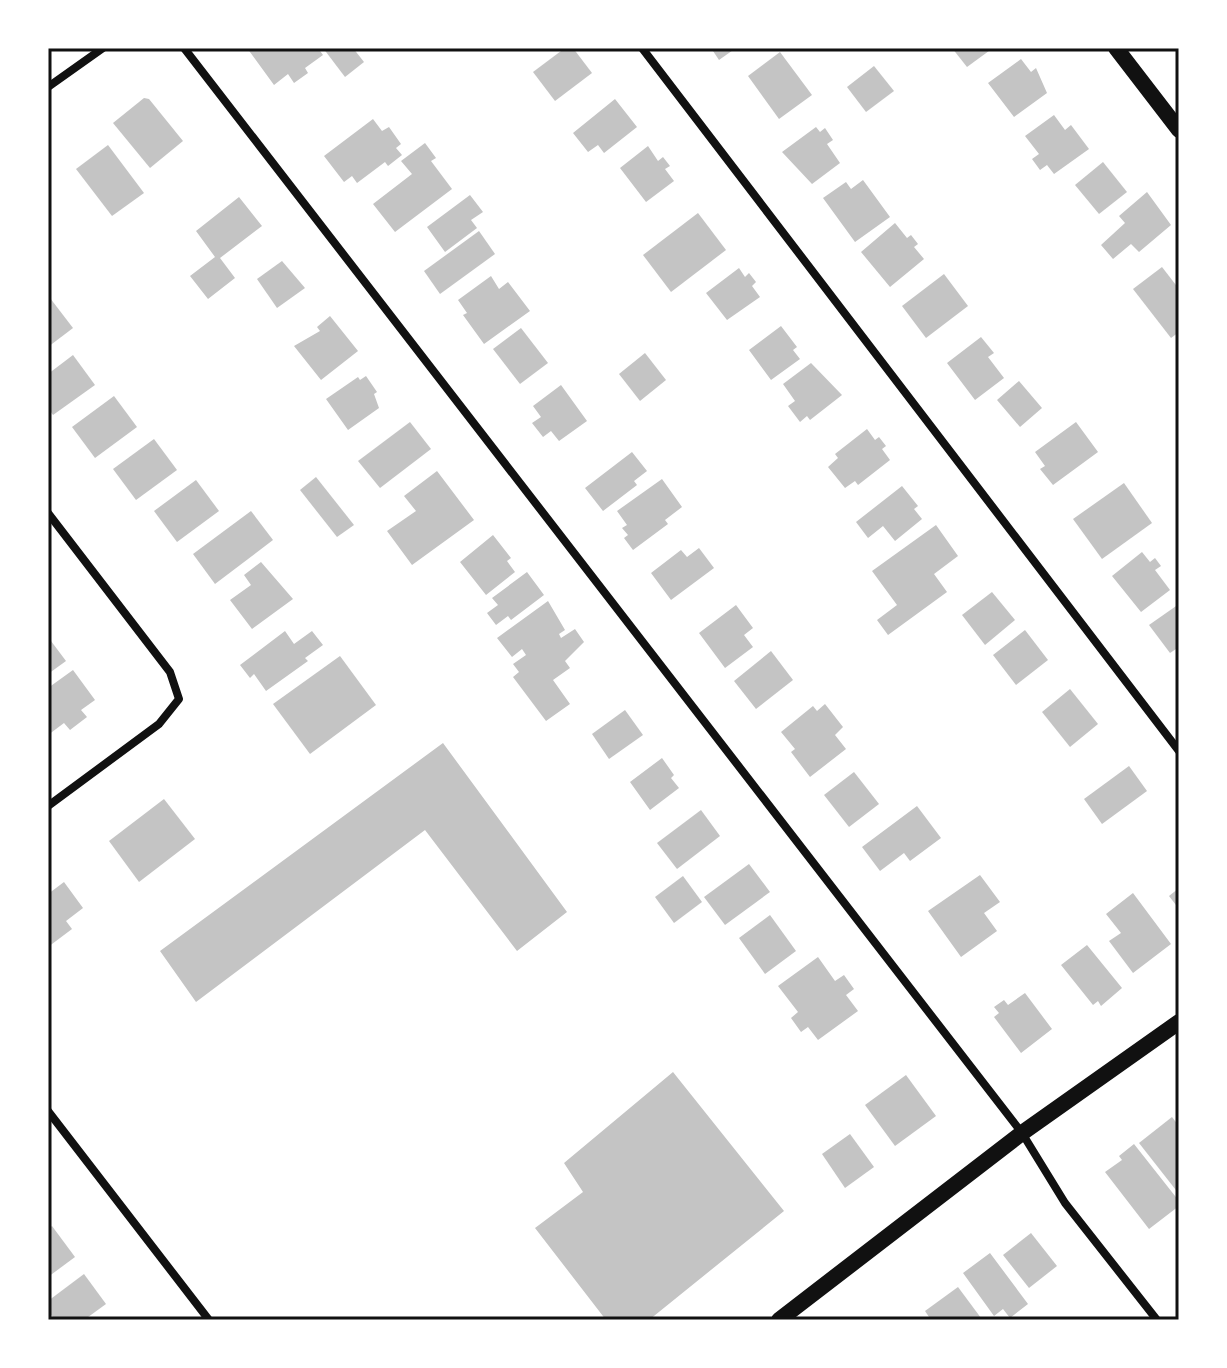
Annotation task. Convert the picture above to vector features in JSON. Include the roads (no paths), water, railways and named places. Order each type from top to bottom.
[{"type":"main road","points":[[1116,48],[1179,130]]},
{"type":"main road","points":[[779,1320],[1022,1133],[1179,1022]]},
{"type":"street","points":[[48,87],[103,48]]},
{"type":"street","points":[[184,48],[1022,1133],[1065,1203],[1157,1320]]},
{"type":"street","points":[[642,48],[1179,751]]},
{"type":"street","points":[[48,513],[170,672],[179,699],[159,724],[48,806]]},
{"type":"street","points":[[48,1111],[209,1320]]}]
